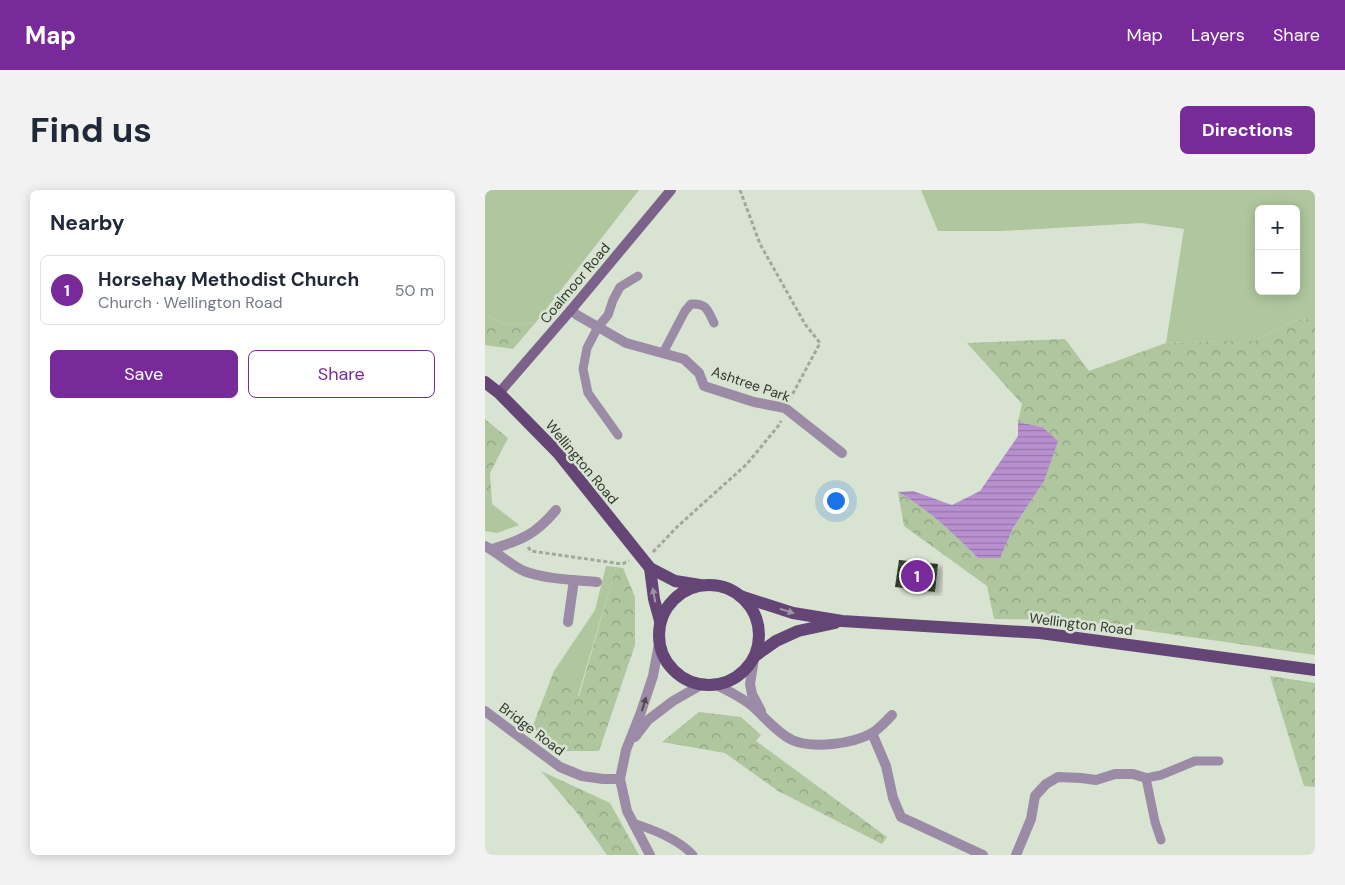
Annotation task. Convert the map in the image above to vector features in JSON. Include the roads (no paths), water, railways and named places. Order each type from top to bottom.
[{"type":"main road","name":"Wellington Road","points":[[485,382],[499,393],[559,453],[645,562],[675,581],[701,586]]},
{"type":"main road","points":[[645,562],[661,621]]},
{"type":"main road","points":[[714,585],[728,588],[740,596],[752,608],[758,623],[759,640],[754,657],[744,672],[732,681],[717,685],[701,685],[686,680],[673,671],[664,659],[659,644],[661,621],[666,608],[675,598],[687,590],[701,586],[714,585]]},
{"type":"main road","name":"Wellington Road","points":[[740,596],[793,613],[842,621],[1040,633],[1315,670]]},
{"type":"main road","name":"Wellington Road","points":[[754,657],[776,641],[798,631],[842,621]]},
{"type":"street","name":"Coalmoor Road","points":[[499,393],[671,190]]},
{"type":"street","name":"Ashtree Park","points":[[571,310],[626,343],[684,359],[699,373],[704,386],[754,402],[785,408],[842,453]]},
{"type":"street","points":[[489,548],[514,543],[522,539],[545,523],[556,510]]},
{"type":"street","points":[[489,548],[506,561],[525,571],[548,577],[597,582]]},
{"type":"street","points":[[569,622],[574,580]]},
{"type":"street","points":[[650,855],[627,811],[620,779],[625,750],[641,712],[653,676],[659,644]]},
{"type":"street","points":[[754,657],[750,684],[752,694],[763,716]]},
{"type":"street","points":[[625,750],[648,720],[673,701],[701,685]]},
{"type":"street","points":[[717,685],[748,703],[777,730],[792,740],[807,744],[828,744],[854,740],[872,733],[892,715]]},
{"type":"street","name":"Bridge Road","points":[[485,711],[560,767],[582,776],[620,779]]},
{"type":"street","points":[[872,733],[885,766],[893,798],[901,817],[983,855]]},
{"type":"street","points":[[1016,855],[1031,819],[1035,796],[1046,784],[1058,777],[1096,780],[1115,774],[1133,774],[1145,778]]},
{"type":"lane","points":[[618,435],[588,393],[583,369],[587,348],[598,327],[608,315],[620,287],[638,276]]},
{"type":"lane","points":[[663,353],[685,311],[691,304],[699,304],[707,309],[714,323]]},
{"type":"lane","points":[[1161,840],[1145,778],[1195,761],[1219,760]]},
{"type":"lane","points":[[633,822],[685,847],[693,855]]},
{"type":"place","name":"Horsehay Methodist Church","points":[[917,576]]}]
